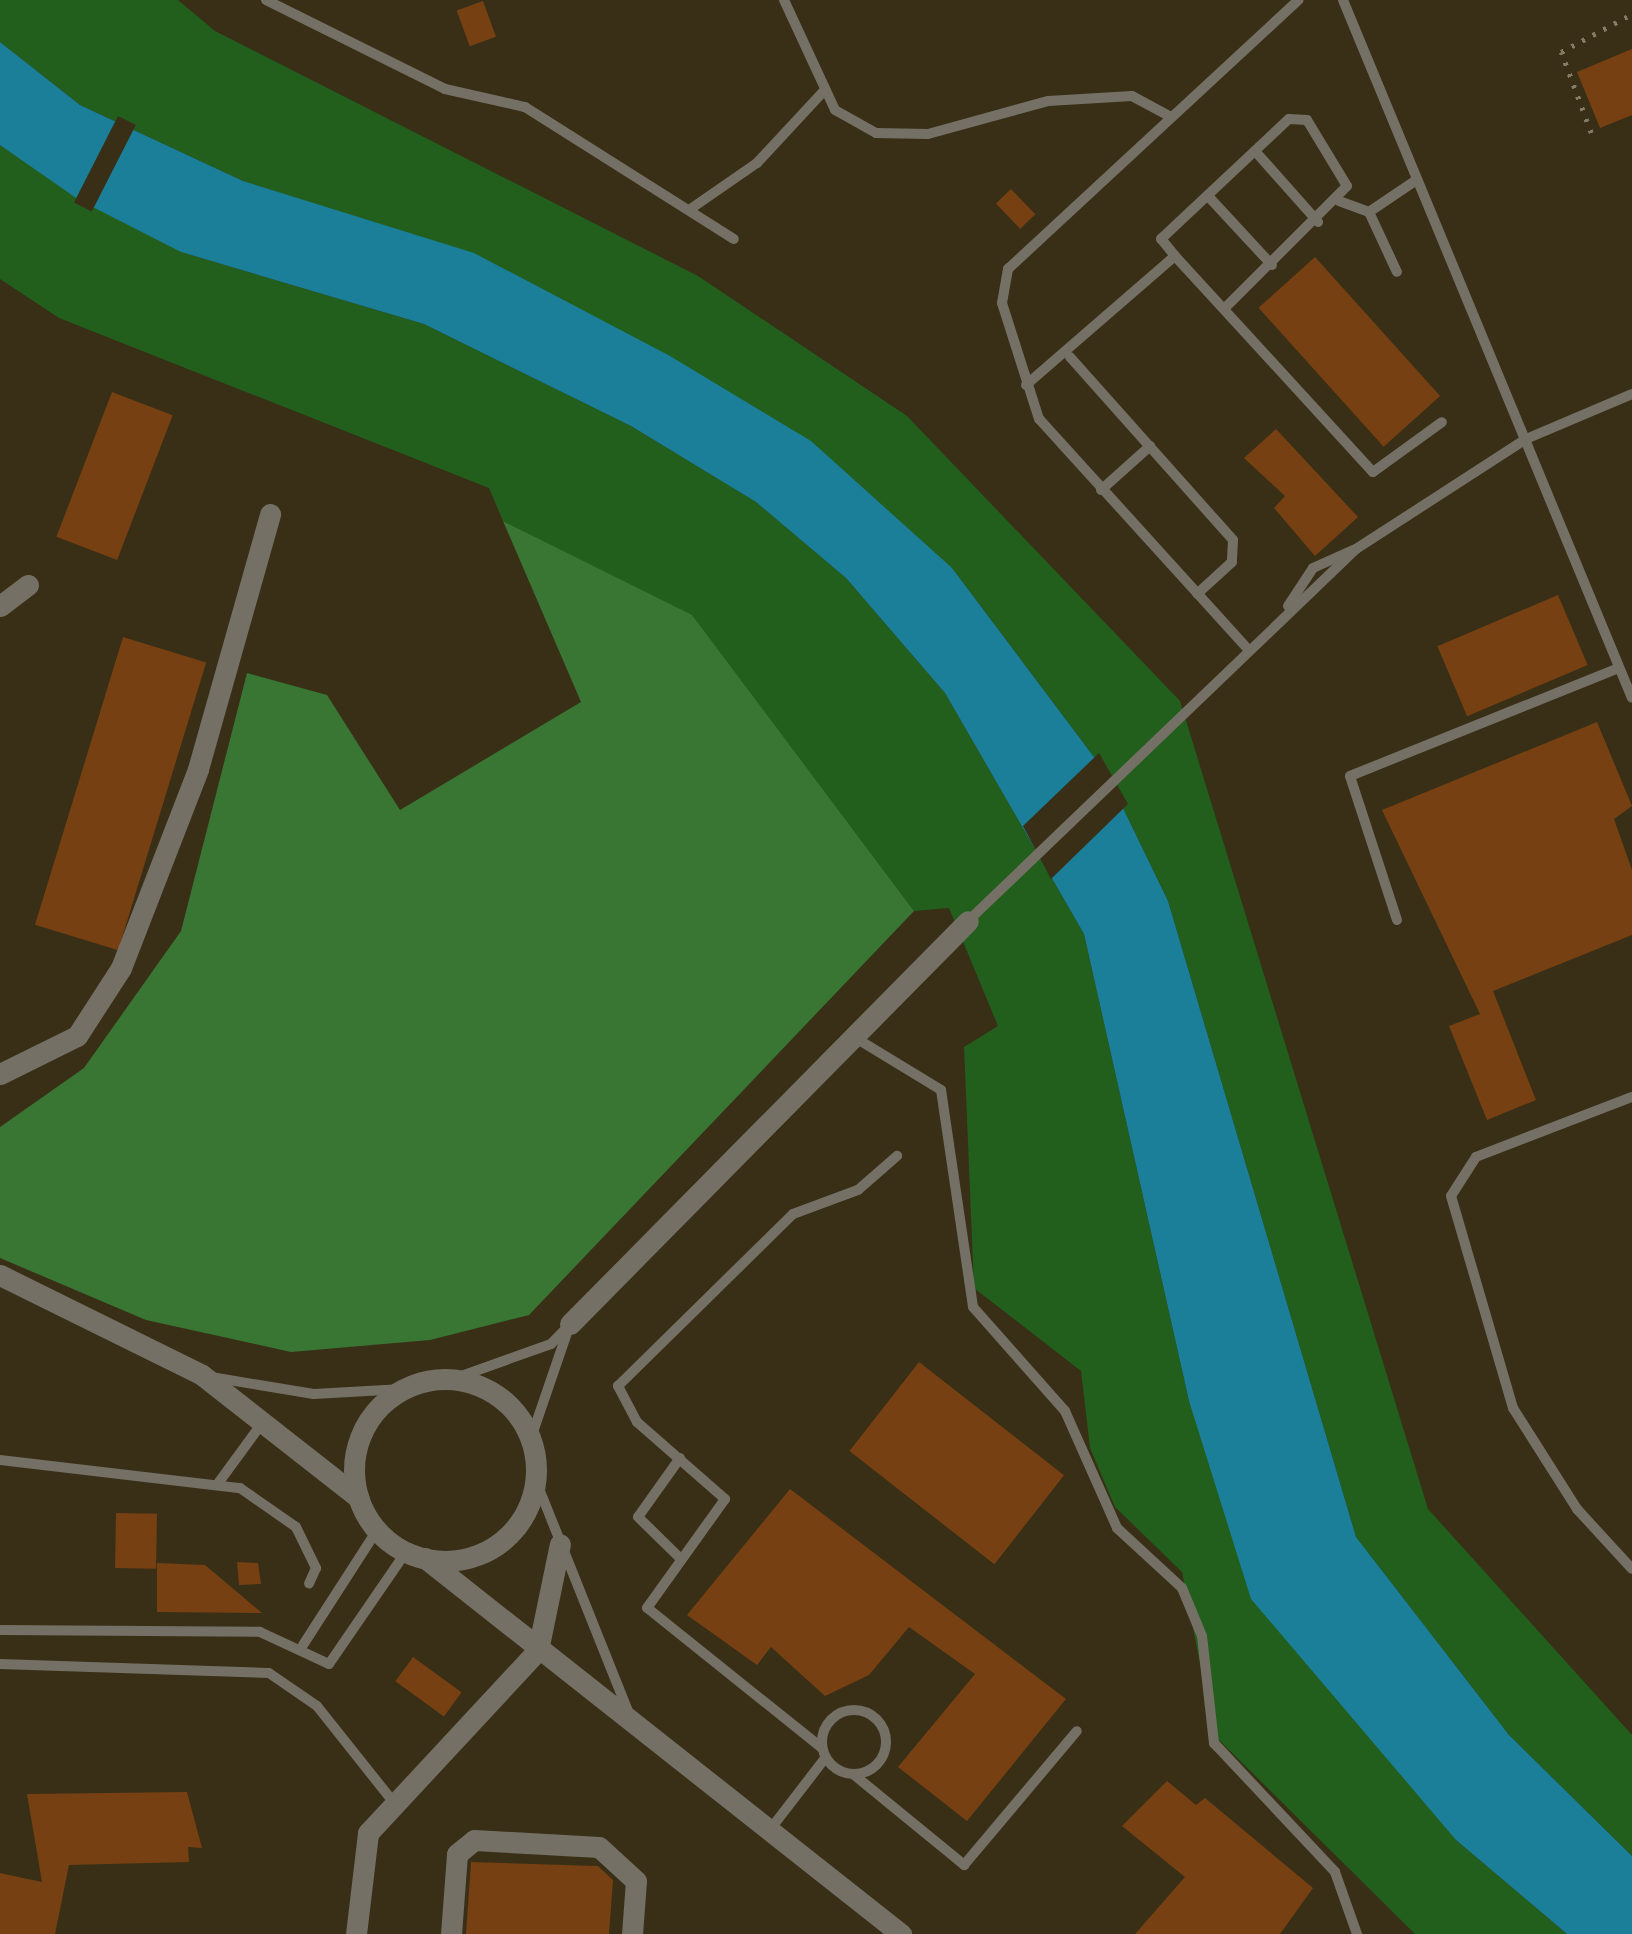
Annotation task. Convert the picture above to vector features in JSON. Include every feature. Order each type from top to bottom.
[{"type":"street","points":[[0,1074],[77,1036],[121,968],[198,769],[270,514]]},
{"type":"street","points":[[0,606],[28,585]]},
{"type":"street","points":[[570,1324],[968,921]]},
{"type":"street","points":[[0,1275],[202,1376],[260,1426],[359,1498],[377,1530],[902,1934]]},
{"type":"street","points":[[359,1498],[357,1448],[403,1389],[453,1379],[500,1397],[531,1438],[536,1481],[498,1544],[415,1555]]},
{"type":"street","points":[[356,1934],[368,1833],[538,1650],[560,1544]]},
{"type":"street","points":[[451,1934],[457,1854],[474,1840],[599,1846],[636,1881],[632,1934]]},
{"type":"lane","points":[[266,0],[445,89],[525,107],[734,239]]},
{"type":"lane","points":[[784,0],[823,92],[858,125],[896,136],[1048,100],[1132,96],[1169,116]]},
{"type":"lane","points":[[1246,647],[1039,419],[1005,330],[1008,269],[1298,0]]},
{"type":"lane","points":[[1343,0],[1632,698]]},
{"type":"lane","points":[[689,210],[757,163],[823,92]]},
{"type":"lane","points":[[1225,308],[1339,201],[1348,173],[1307,120],[1289,119],[1161,238],[1373,472],[1442,422]]},
{"type":"lane","points":[[1256,151],[1318,222]]},
{"type":"lane","points":[[1369,212],[1415,181]]},
{"type":"lane","points":[[1208,196],[1271,265]]},
{"type":"lane","points":[[1339,201],[1369,212],[1397,272]]},
{"type":"lane","points":[[1026,385],[1070,357],[1174,256]]},
{"type":"lane","points":[[1070,357],[1238,551],[1198,594]]},
{"type":"lane","points":[[1285,612],[1313,568],[1356,549],[1526,440],[1632,394]]},
{"type":"lane","points":[[1101,490],[1150,446]]},
{"type":"lane","points":[[968,921],[1214,684],[1246,647],[1356,549]]},
{"type":"lane","points":[[1397,920],[1349,776],[1619,668]]},
{"type":"lane","points":[[854,1037],[941,1090],[973,1307],[1065,1411],[1117,1528],[1181,1588],[1202,1636],[1214,1743],[1335,1872],[1357,1934]]},
{"type":"lane","points":[[1632,1097],[1476,1156],[1451,1196],[1513,1408],[1576,1509],[1632,1569]]},
{"type":"lane","points":[[897,1156],[858,1190],[793,1214],[618,1386],[637,1422],[724,1498],[648,1598],[654,1619],[964,1864],[1077,1730]]},
{"type":"lane","points":[[453,1379],[551,1344],[570,1324]]},
{"type":"lane","points":[[531,1438],[570,1324]]},
{"type":"lane","points":[[202,1376],[314,1394],[403,1389]]},
{"type":"lane","points":[[218,1482],[260,1426]]},
{"type":"lane","points":[[680,1458],[638,1517],[680,1558]]},
{"type":"lane","points":[[0,1460],[218,1482],[296,1527],[316,1568],[310,1584]]},
{"type":"lane","points":[[536,1481],[632,1723]]},
{"type":"lane","points":[[303,1646],[377,1530]]},
{"type":"lane","points":[[0,1630],[260,1632],[303,1646],[329,1664],[415,1555]]},
{"type":"lane","points":[[0,1664],[269,1672],[317,1706],[395,1804]]},
{"type":"lane","points":[[769,1831],[824,1752],[839,1713],[878,1719],[882,1759],[853,1774]]},
{"type":"path","points":[[1592,133],[1561,52],[1632,14]]},
{"type":"green space","points":[[0,0],[178,0],[215,31],[698,276],[907,416],[1180,701],[1428,1509],[1632,1735],[1632,1856],[1509,1735],[1356,1537],[1168,901],[1106,773],[952,568],[243,181],[80,105],[0,42]]},
{"type":"green space","points":[[0,145],[181,252],[424,324],[631,426],[756,502],[846,578],[945,693],[1084,934],[1189,1401],[1456,1840],[1567,1934],[1415,1934],[1214,1735],[1182,1572],[1115,1507],[1090,1448],[1081,1371],[974,1288],[964,1047],[998,1026],[949,908],[914,911],[691,615],[503,521],[489,488],[59,318],[0,279]]},
{"type":"green space","points":[[503,521],[692,615],[914,911],[529,1315],[430,1340],[291,1352],[146,1320],[0,1258],[0,1127],[84,1068],[181,931],[247,673],[327,695],[400,810],[581,702]]},
{"type":"water","points":[[0,42],[80,105],[243,181],[474,253],[670,356],[811,441],[952,568],[1106,773],[1168,901],[1356,1537],[1509,1735],[1632,1856],[1632,1934],[1567,1934],[1456,1840],[1251,1599],[1189,1401],[1084,934],[945,693],[846,578],[756,502],[631,426],[424,324],[181,252],[79,200],[0,145]]},
{"type":"pier","points":[[118,116],[136,125],[92,212],[74,202]]},
{"type":"pier","points":[[1099,753],[1128,804],[1051,879],[1023,826]]},
{"type":"building","points":[[483,1],[496,37],[470,46],[457,11]]},
{"type":"building","points":[[1632,49],[1632,115],[1600,128],[1577,72]]},
{"type":"building","points":[[1011,189],[1035,214],[1020,229],[996,204]]},
{"type":"building","points":[[1315,257],[1440,396],[1384,447],[1259,308]]},
{"type":"building","points":[[112,392],[173,415],[117,560],[56,537]]},
{"type":"building","points":[[1276,429],[1358,517],[1315,556],[1274,508],[1285,496],[1244,458]]},
{"type":"building","points":[[1558,595],[1588,665],[1467,716],[1437,646]]},
{"type":"building","points":[[123,637],[206,662],[118,950],[35,925]]},
{"type":"building","points":[[1597,722],[1632,806],[1614,819],[1632,870],[1632,935],[1493,991],[1536,1100],[1487,1120],[1449,1026],[1480,1014],[1382,810]]},
{"type":"building","points":[[919,1362],[1064,1475],[994,1564],[849,1451]]},
{"type":"building","points":[[790,1489],[1066,1699],[967,1821],[898,1767],[975,1674],[909,1627],[869,1675],[825,1696],[771,1647],[757,1665],[687,1615]]},
{"type":"building","points":[[116,1513],[157,1514],[156,1569],[115,1568]]},
{"type":"building","points":[[237,1562],[258,1563],[261,1584],[239,1585]]},
{"type":"building","points":[[157,1563],[205,1565],[262,1613],[157,1612]]},
{"type":"building","points":[[413,1657],[462,1692],[444,1717],[395,1681]]},
{"type":"building","points":[[1167,1781],[1196,1805],[1205,1798],[1313,1888],[1280,1934],[1135,1934],[1185,1877],[1122,1826]]},
{"type":"building","points":[[187,1792],[202,1848],[188,1847],[189,1862],[69,1865],[55,1934],[0,1934],[0,1873],[42,1882],[27,1794]]},
{"type":"building","points":[[471,1862],[598,1866],[613,1880],[609,1934],[466,1934]]}]
